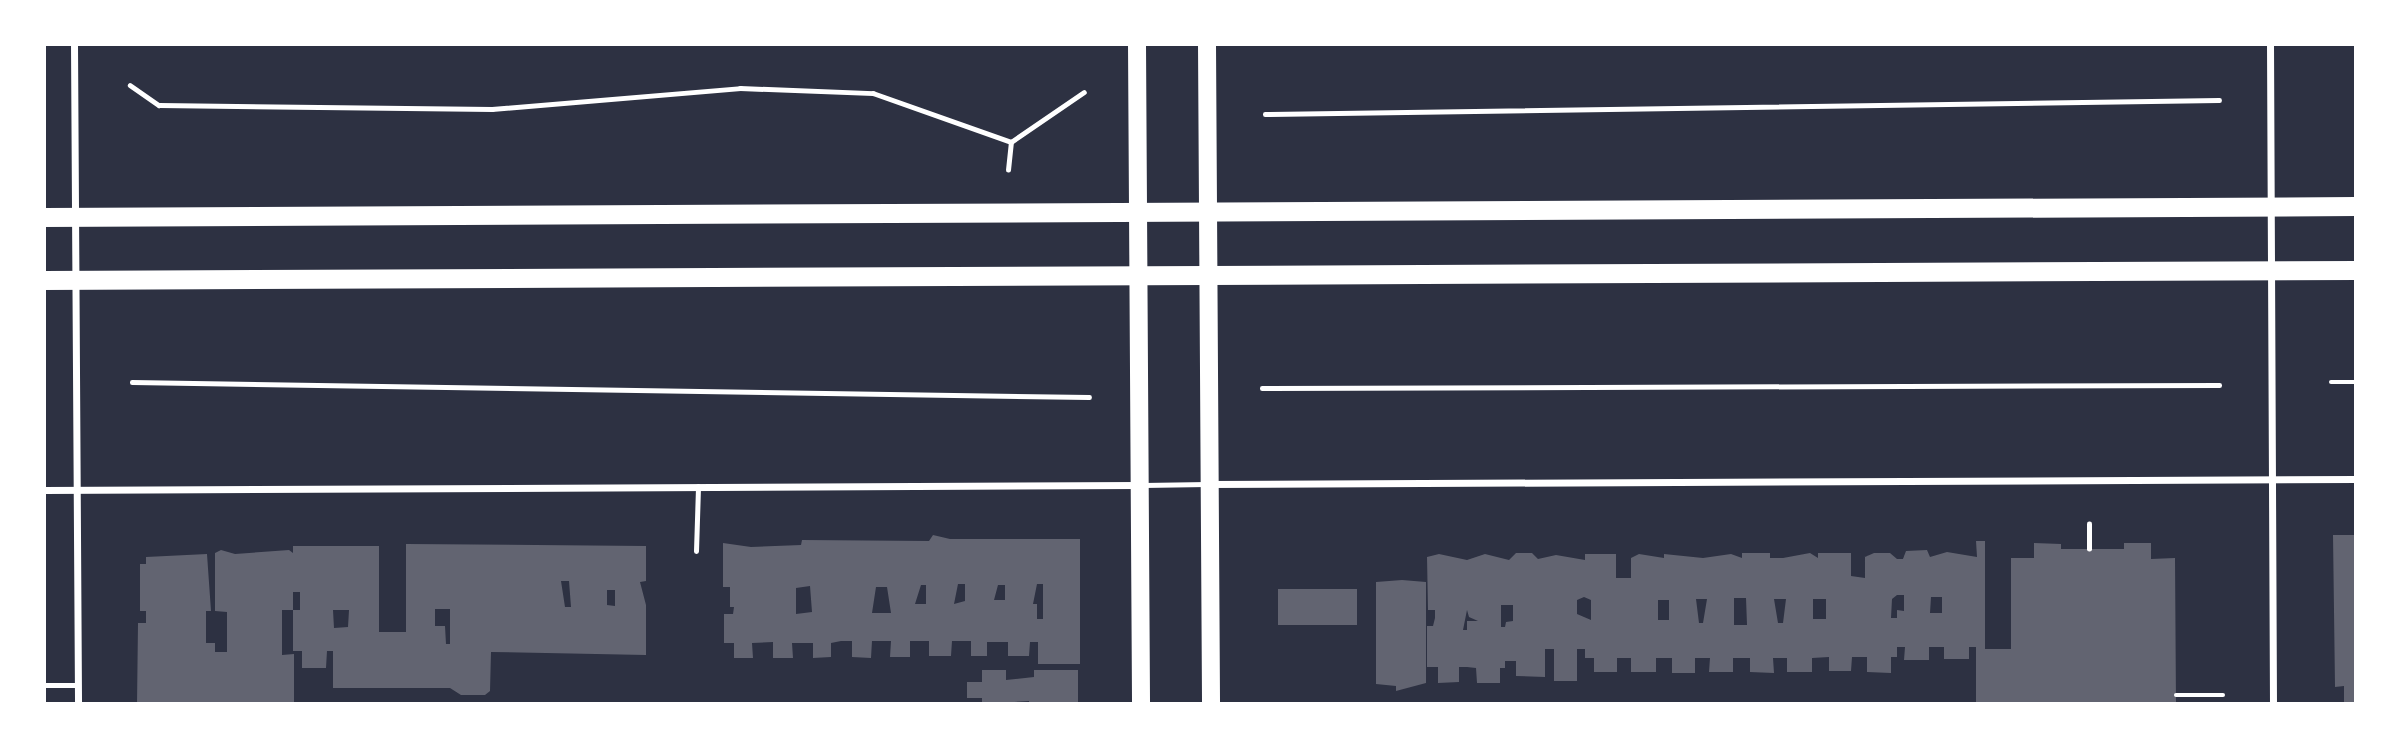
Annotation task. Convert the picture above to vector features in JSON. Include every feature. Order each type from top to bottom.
[{"type":"highway","points":[[44,217],[2356,206]]},
{"type":"highway","points":[[44,280],[2356,270]]},
{"type":"main road","points":[[1138,44],[1141,704]]},
{"type":"main road","points":[[1207,44],[1211,704]]},
{"type":"street","points":[[74,44],[78,704]]},
{"type":"street","points":[[2270,44],[2273,704]]},
{"type":"street","points":[[1209,484],[2356,479]]},
{"type":"street","points":[[44,489],[1140,485]]},
{"type":"lane","points":[[1140,485],[1209,484]]},
{"type":"lane","points":[[696,551],[698,486]]},
{"type":"lane","points":[[44,685],[78,685]]},
{"type":"path","points":[[131,85],[159,105],[492,109],[740,88],[873,93],[1011,142]]},
{"type":"path","points":[[1008,170],[1011,142],[1083,92]]},
{"type":"path","points":[[1265,114],[2220,100]]},
{"type":"path","points":[[132,382],[1089,397]]},
{"type":"path","points":[[2331,382],[2356,382]]},
{"type":"path","points":[[1262,388],[2219,385]]},
{"type":"path","points":[[2089,524],[2089,549]]},
{"type":"path","points":[[2176,695],[2223,695]]},
{"type":"building","points":[[933,535],[950,539],[1080,539],[1080,664],[1038,664],[1038,642],[1030,642],[1029,656],[1008,656],[1008,642],[987,642],[987,656],[971,656],[971,641],[952,641],[951,656],[929,656],[929,641],[910,641],[910,657],[890,657],[891,641],[872,641],[871,658],[852,657],[852,641],[831,643],[831,657],[813,658],[813,643],[792,643],[793,658],[773,658],[773,642],[752,643],[753,658],[734,658],[734,643],[724,643],[724,614],[733,614],[734,607],[730,607],[730,587],[723,587],[723,543],[751,547],[801,545],[802,540],[929,541]],"holes":[[[958,584],[965,584],[965,601],[954,604]],[[1037,584],[1043,584],[1043,619],[1037,619],[1037,604],[1033,604]],[[921,585],[926,585],[926,604],[915,604]],[[998,585],[1005,585],[1005,600],[994,600]],[[810,586],[812,612],[796,614],[796,588]],[[876,587],[887,587],[891,613],[872,613]]]},
{"type":"building","points":[[2333,535],[2356,535],[2356,704],[2344,704],[2344,686],[2335,687]]},
{"type":"building","points":[[1976,541],[1985,541],[1985,649],[2011,649],[2011,558],[2034,558],[2034,543],[2061,544],[2061,549],[2124,549],[2124,543],[2151,543],[2151,559],[2175,558],[2176,704],[1976,704],[1976,647],[1969,647],[1969,659],[1944,659],[1944,647],[1929,647],[1929,660],[1904,660],[1905,647],[1897,647],[1897,657],[1891,657],[1891,673],[1867,672],[1867,657],[1852,657],[1851,671],[1829,671],[1829,657],[1812,658],[1812,672],[1787,672],[1787,658],[1773,658],[1774,673],[1750,672],[1750,658],[1733,658],[1733,672],[1709,672],[1710,658],[1695,658],[1695,673],[1672,673],[1672,658],[1656,658],[1656,672],[1631,672],[1631,658],[1617,658],[1617,672],[1594,672],[1594,658],[1585,658],[1585,649],[1577,649],[1577,681],[1554,681],[1554,649],[1545,649],[1545,677],[1516,676],[1516,661],[1505,661],[1505,668],[1500,668],[1500,683],[1477,683],[1476,668],[1459,667],[1459,682],[1438,683],[1438,667],[1427,667],[1427,626],[1433,626],[1435,610],[1428,610],[1427,557],[1439,554],[1467,560],[1485,554],[1509,560],[1516,553],[1532,553],[1538,559],[1556,555],[1585,560],[1585,554],[1616,554],[1616,578],[1631,578],[1631,558],[1639,554],[1664,558],[1664,554],[1703,558],[1731,554],[1742,558],[1742,553],[1770,553],[1770,558],[1783,558],[1810,553],[1818,558],[1818,553],[1851,553],[1851,576],[1865,578],[1865,557],[1874,553],[1890,553],[1897,559],[1903,559],[1906,551],[1927,550],[1930,557],[1947,552],[1977,557]],"holes":[[[1897,595],[1904,595],[1904,611],[1897,610],[1897,618],[1891,618],[1892,599]],[[1584,597],[1591,600],[1591,620],[1577,614],[1577,600]],[[1931,597],[1942,597],[1942,613],[1930,613]],[[1734,598],[1746,598],[1747,625],[1734,625]],[[1696,599],[1707,599],[1703,623],[1699,623]],[[1774,599],[1786,599],[1783,623],[1778,623]],[[1813,599],[1826,599],[1826,619],[1813,619]],[[1658,600],[1669,600],[1669,620],[1658,620]],[[1501,605],[1513,605],[1513,621],[1506,622],[1505,627],[1501,627]],[[1467,610],[1469,617],[1478,621],[1467,621],[1467,630],[1463,630]]]},
{"type":"building","points":[[406,544],[646,546],[646,581],[640,582],[646,605],[646,655],[491,652],[490,691],[485,695],[461,695],[450,688],[333,688],[333,651],[327,651],[326,668],[302,668],[302,651],[293,651],[293,610],[282,610],[282,655],[294,654],[294,704],[137,704],[138,623],[146,623],[146,611],[140,611],[140,564],[146,564],[146,557],[207,554],[211,611],[206,611],[206,643],[215,643],[215,652],[227,652],[227,612],[215,611],[215,553],[221,550],[235,554],[289,550],[293,553],[293,546],[379,546],[379,632],[406,632]],"holes":[[[561,581],[569,581],[571,607],[565,607]],[[607,590],[615,590],[615,606],[607,605]],[[293,592],[300,592],[300,610],[293,610]],[[435,609],[450,609],[450,644],[446,644],[445,626],[435,626]],[[333,610],[349,610],[348,627],[334,628]]]},
{"type":"building","points":[[1376,582],[1426,582],[1426,683],[1396,691],[1396,686],[1376,684]]},
{"type":"building","points":[[1278,589],[1357,589],[1357,625],[1278,625]]},
{"type":"building","points":[[982,670],[1006,670],[1006,680],[1034,677],[1034,670],[1078,670],[1078,704],[1029,704],[1029,701],[982,704],[982,698],[967,698],[967,682],[982,682]]}]
